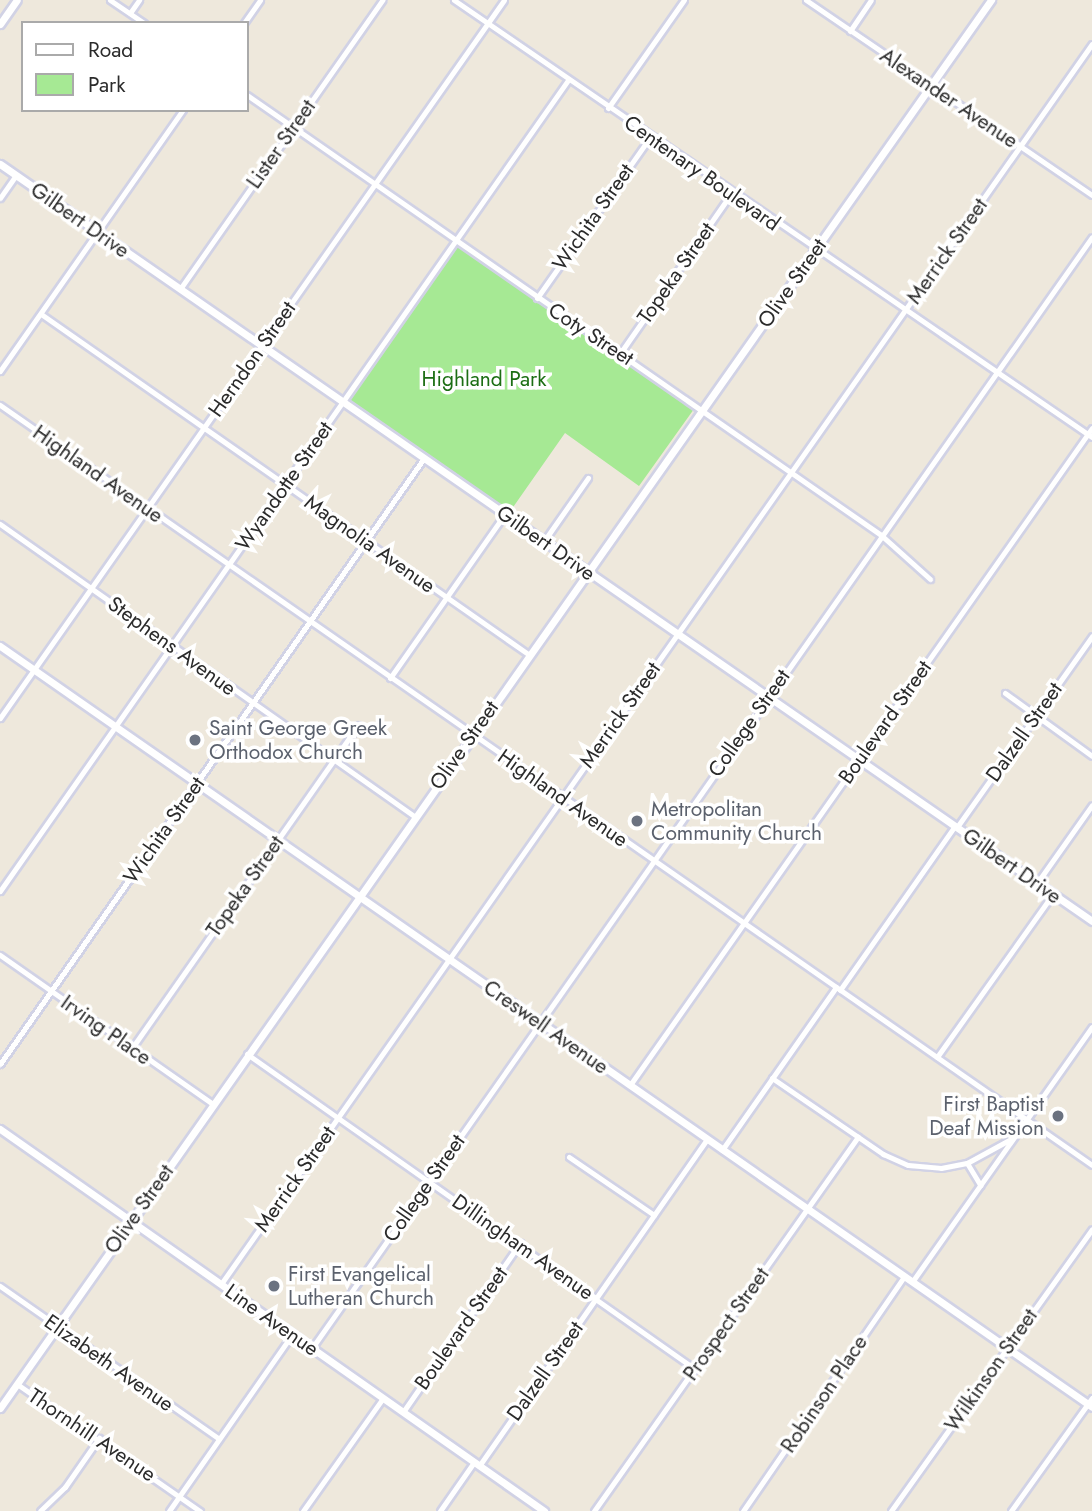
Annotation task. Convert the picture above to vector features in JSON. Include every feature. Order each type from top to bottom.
[{"type":"street","points":[[110,0],[141,21]]},
{"type":"street","points":[[130,13],[139,0]]},
{"type":"street","points":[[245,21],[260,0]]},
{"type":"street","name":"Lister Street","points":[[180,289],[382,0]]},
{"type":"street","name":"Centenary Boulevard","points":[[454,0],[731,194],[1091,433]]},
{"type":"street","name":"Herndon Street","points":[[0,718],[504,0]]},
{"type":"street","points":[[608,108],[684,0]]},
{"type":"street","name":"Alexander Avenue","points":[[806,0],[1092,195]]},
{"type":"street","points":[[850,31],[871,0]]},
{"type":"street","name":"Olive Street","points":[[0,1408],[528,654],[991,0]]},
{"type":"street","points":[[0,8],[15,3]]},
{"type":"street","points":[[0,24],[15,3]]},
{"type":"street","name":"Merrick Street","points":[[221,1284],[1092,44]]},
{"type":"street","name":"Wyandotte Street","points":[[0,891],[568,80]]},
{"type":"street","name":"Coty Street","points":[[248,95],[881,535],[930,579]]},
{"type":"street","points":[[0,371],[182,112]]},
{"type":"street","name":"Wichita Street","points":[[537,298],[650,137]]},
{"type":"street","name":"Gilbert Drive","points":[[0,164],[1092,921]]},
{"type":"street","points":[[0,198],[16,175]]},
{"type":"street","name":"Topeka Street","points":[[621,352],[731,194]]},
{"type":"street","name":"College Street","points":[[312,1348],[1092,237]]},
{"type":"street","name":"Magnolia Avenue","points":[[41,314],[528,654]]},
{"type":"street","name":"Highland Avenue","points":[[0,405],[1092,1165]]},
{"type":"street","name":"Boulevard Street","points":[[631,1086],[1091,433]]},
{"type":"street","name":"Wichita Street","points":[[0,1064],[424,458]]},
{"type":"street","points":[[544,541],[588,478]]},
{"type":"street","points":[[390,678],[505,514]]},
{"type":"street","name":"Stephens Avenue","points":[[0,524],[414,816]]},
{"type":"street","name":"Dalzell Street","points":[[722,1150],[1092,636]]},
{"type":"street","name":"Creswell Avenue","points":[[0,646],[904,1277],[1090,1403]]},
{"type":"street","points":[[1005,693],[1092,756]]},
{"type":"street","name":"Topeka Street","points":[[132,1048],[358,725]]},
{"type":"street","points":[[1037,883],[1092,805]]},
{"type":"street","points":[[937,1057],[1052,894]]},
{"type":"street","name":"Irving Place","points":[[0,955],[212,1104]]},
{"type":"street","points":[[912,1282],[1092,1027]]},
{"type":"street","points":[[1084,1038],[1092,1043]]},
{"type":"street","name":"Dillingham Avenue","points":[[247,1054],[428,1182],[520,1243],[695,1369]]},
{"type":"street","points":[[772,1078],[858,1137],[908,1164],[941,1168],[967,1163],[1014,1136]]},
{"type":"street","name":"Line Avenue","points":[[0,1129],[544,1511]]},
{"type":"street","name":"Prospect Street","points":[[594,1511],[858,1137]]},
{"type":"street","name":"Dalzell Street","points":[[440,1511],[596,1298],[707,1139]]},
{"type":"street","points":[[569,1157],[654,1215]]},
{"type":"street","points":[[967,1163],[980,1185]]},
{"type":"street","name":"Wilkinson Street","points":[[891,1511],[1092,1229]]},
{"type":"street","name":"Boulevard Street","points":[[402,1412],[520,1243]]},
{"type":"street","name":"Robinson Place","points":[[744,1511],[904,1277]]},
{"type":"street","name":"Elizabeth Avenue","points":[[0,1286],[219,1440]]},
{"type":"street","points":[[169,1511],[292,1335]]},
{"type":"street","name":"Thornhill Avenue","points":[[17,1384],[99,1438],[200,1511]]},
{"type":"street","points":[[303,1511],[383,1398]]},
{"type":"street","points":[[1012,1511],[1090,1403]]},
{"type":"street","points":[[40,1511],[65,1487],[99,1438]]},
{"type":"green space","name":"Highland Park","points":[[457,242],[694,409],[639,486],[565,433],[509,513],[347,400]]},
{"type":"place","name":"Saint George Greek Orthodox Church","points":[[195,740]]},
{"type":"place","name":"Metropolitan Community Church","points":[[637,821]]},
{"type":"place","name":"First Baptist Deaf Mission","points":[[1058,1116]]},
{"type":"place","name":"First Evangelical Lutheran Church","points":[[274,1286]]}]
